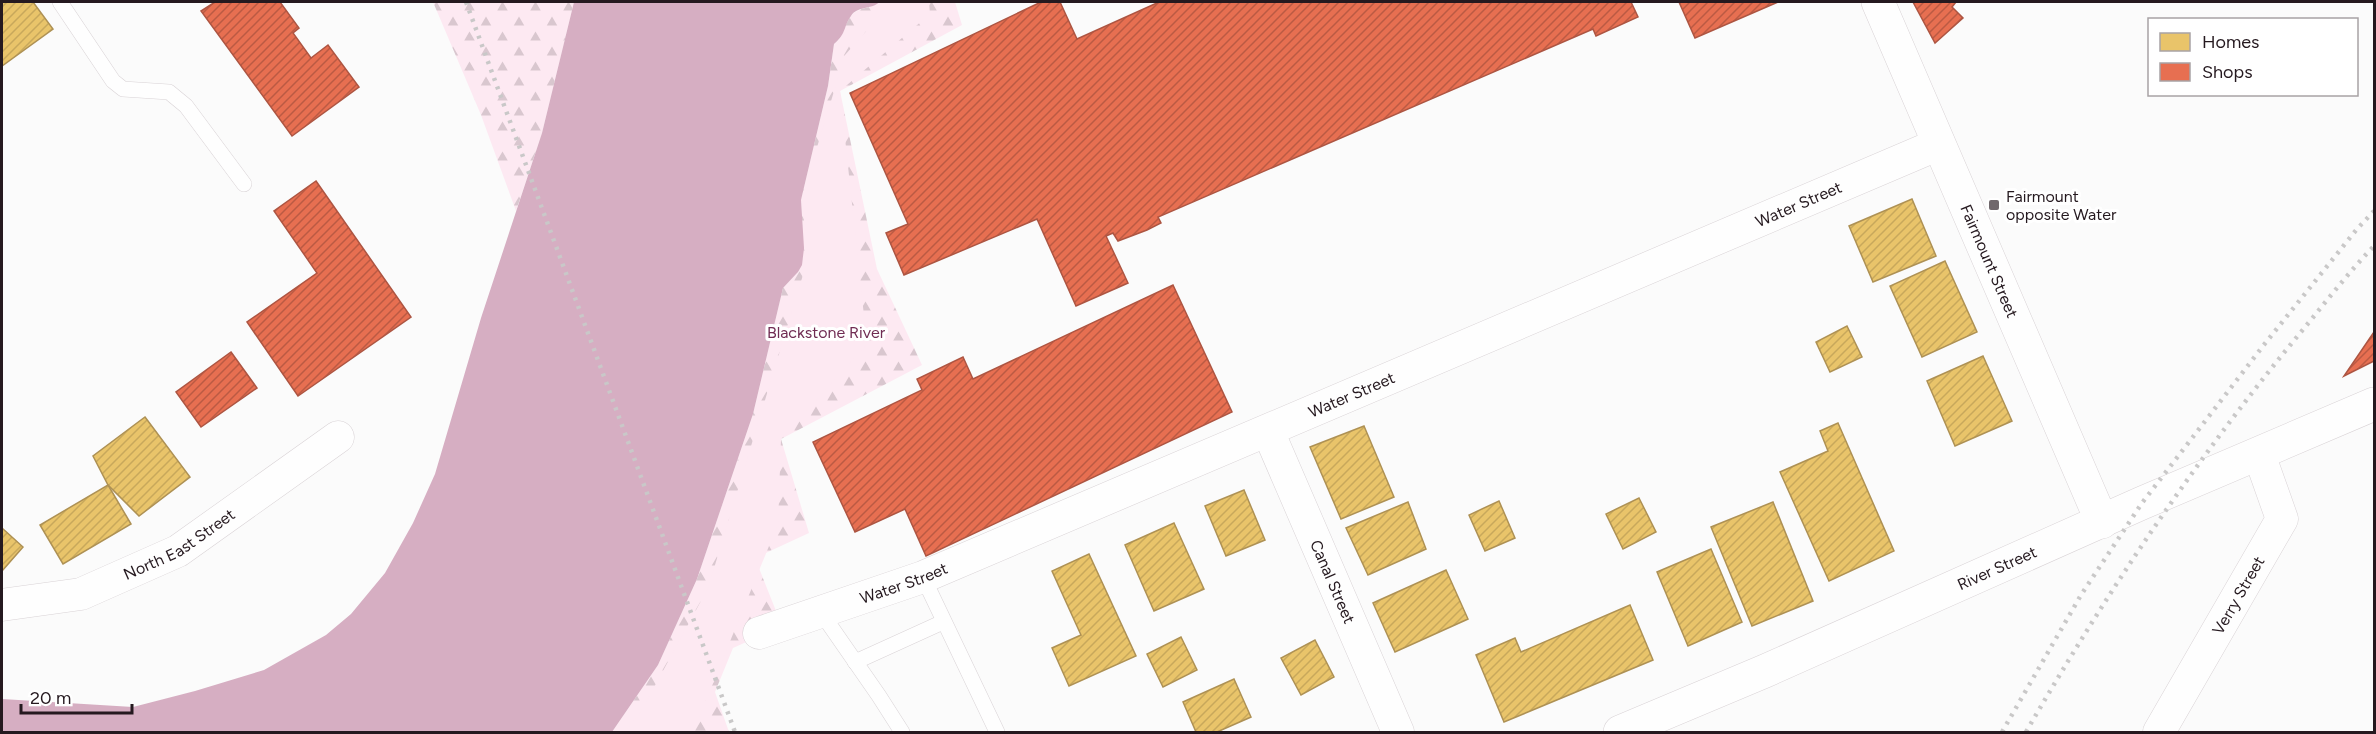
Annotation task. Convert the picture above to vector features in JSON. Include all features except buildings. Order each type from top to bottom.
[{"type":"street","name":"Fairmount Street","points":[[1878,2],[2102,522]]},
{"type":"street","name":"Water Street","points":[[759,633],[923,577],[1939,144]]},
{"type":"street","name":"River Street","points":[[1620,732],[2374,404]]},
{"type":"street","name":"Canal Street","points":[[1268,431],[1398,732]]},
{"type":"street","name":"North East Street","points":[[2,605],[81,594],[178,551],[338,437]]},
{"type":"street","name":"Verry Street","points":[[2159,732],[2282,519],[2259,454]]},
{"type":"lane","points":[[60,2],[113,81],[123,89],[169,92],[186,106],[244,184]]},
{"type":"lane","points":[[923,577],[997,732]]},
{"type":"lane","points":[[820,611],[902,732]]},
{"type":"lane","points":[[855,662],[943,622]]},
{"type":"green space","points":[[433,2],[574,2],[542,133],[516,211],[481,115]]},
{"type":"green space","name":"Blackstone River","points":[[880,2],[955,2],[962,25],[840,91],[877,269],[922,365],[781,439],[809,533],[755,558],[782,626],[733,648],[715,692],[729,732],[612,732],[658,665],[697,579],[753,414],[783,288],[798,272],[803,257],[801,200],[828,86],[834,44],[841,37],[848,20],[854,13]]},
{"type":"green space","name":"Blackstone River","points":[[892,2],[929,2],[930,14],[840,91],[867,344],[781,439],[778,524],[693,732],[624,732],[639,715],[708,588],[809,255],[801,200],[845,55]]},
{"type":"shaded area","points":[[574,2],[880,2],[854,13],[841,37],[834,44],[828,86],[801,200],[804,248],[802,265],[783,288],[753,414],[697,579],[658,665],[612,732],[2,732],[2,699],[133,707],[264,670],[326,635],[351,614],[385,573],[413,523],[435,474],[481,318],[542,133]]},
{"type":"railway","points":[[466,2],[735,732]]},
{"type":"railway","points":[[2002,732],[2081,595],[2142,503],[2263,346],[2374,211]]},
{"type":"railway","points":[[2026,732],[2121,577],[2190,477],[2263,379],[2374,246]]},
{"type":"place","name":"Fairmount opposite Water","points":[[1994,205]]}]
